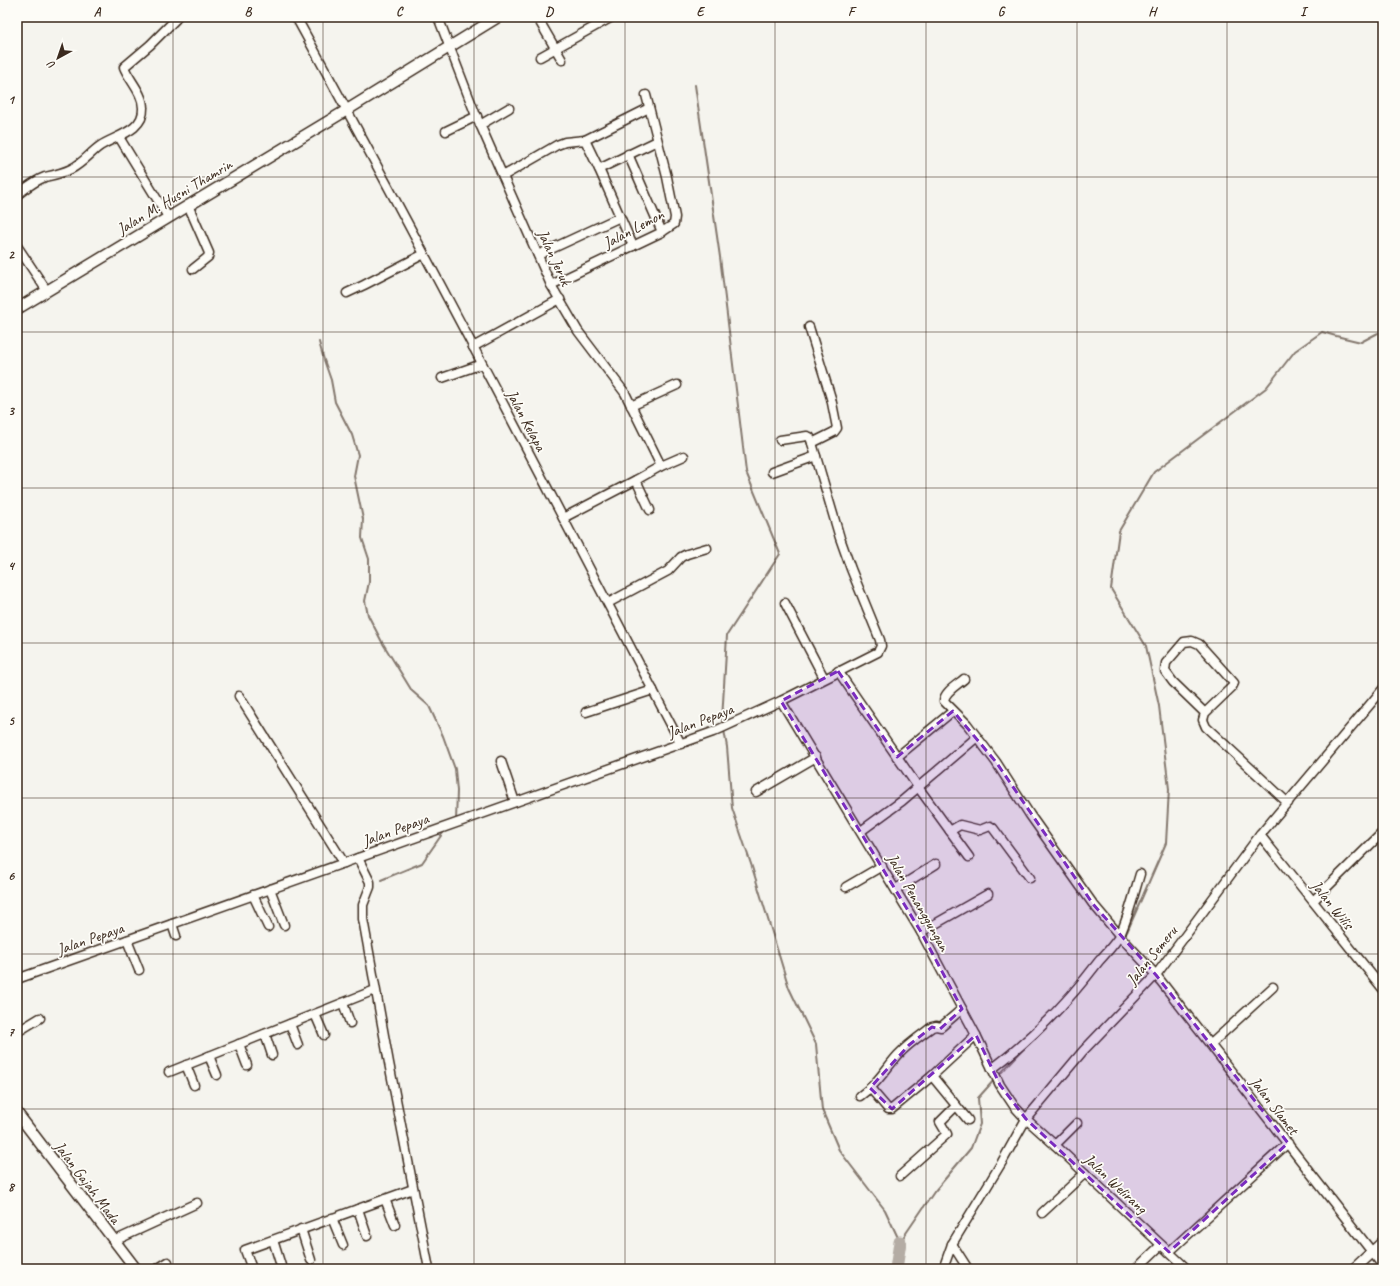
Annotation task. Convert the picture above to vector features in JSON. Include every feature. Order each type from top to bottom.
[{"type":"main road","name":"Jalan M. Husni Thamrin","points":[[17,309],[498,17]]},
{"type":"main road","name":"Jalan Gajah Mada","points":[[17,1113],[136,1269]]},
{"type":"main road","points":[[1354,1269],[1383,1242]]},
{"type":"street","name":"Jalan Kelapa","points":[[296,17],[424,254],[681,744]]},
{"type":"street","name":"Jalan Jeruk","points":[[438,17],[480,125],[552,285],[578,331],[625,393],[661,466]]},
{"type":"street","points":[[537,17],[562,60]]},
{"type":"street","points":[[540,57],[612,17]]},
{"type":"street","points":[[17,195],[29,185],[37,181],[74,167],[101,145],[119,137],[137,124],[142,116],[142,100],[124,67],[150,46],[176,18]]},
{"type":"street","name":"Jalan Lemon","points":[[552,285],[673,226],[675,221],[667,177],[646,95]]},
{"type":"street","points":[[480,125],[509,108]]},
{"type":"street","points":[[503,176],[557,145],[565,142],[585,140],[649,108]]},
{"type":"street","points":[[446,131],[477,116]]},
{"type":"street","points":[[119,137],[168,217]]},
{"type":"street","points":[[585,140],[632,246]]},
{"type":"street","points":[[599,169],[657,141]]},
{"type":"street","points":[[628,154],[662,232]]},
{"type":"street","points":[[188,205],[210,253],[208,257],[193,270]]},
{"type":"street","points":[[538,256],[620,217]]},
{"type":"street","points":[[17,246],[47,291]]},
{"type":"street","points":[[347,292],[364,285],[424,254]]},
{"type":"street","points":[[473,347],[560,299]]},
{"type":"street","points":[[780,440],[807,436],[810,437],[812,443],[834,432],[837,428],[831,398],[809,327]]},
{"type":"street","points":[[442,378],[482,364]]},
{"type":"street","points":[[631,406],[654,397],[677,385]]},
{"type":"street","name":"Jalan Pepaya","points":[[17,979],[713,732],[781,701],[878,652],[881,648],[881,644],[844,551],[812,443]]},
{"type":"street","points":[[563,518],[661,466],[684,456]]},
{"type":"street","points":[[772,472],[816,456]]},
{"type":"street","points":[[636,480],[650,510]]},
{"type":"street","points":[[608,603],[668,571],[681,557],[707,548]]},
{"type":"street","points":[[785,603],[824,678]]},
{"type":"street","points":[[1205,713],[1173,682],[1165,671],[1165,667],[1169,659],[1184,642],[1192,641],[1199,644],[1234,683],[1232,687],[1205,713],[1203,720],[1206,726],[1288,802]]},
{"type":"street","points":[[838,671],[897,758],[969,857]]},
{"type":"street","points":[[897,758],[953,711],[944,701],[944,698],[964,679]]},
{"type":"street","name":"Jalan Semeru","points":[[942,1269],[952,1244],[1002,1162],[1026,1119],[1083,1051],[1156,974],[1260,835],[1383,689]]},
{"type":"street","points":[[586,712],[653,690]]},
{"type":"street","points":[[239,696],[344,863]]},
{"type":"street","name":"Jalan Penanggungan","points":[[781,701],[816,756],[921,932],[976,1035],[1000,1085],[1026,1119]]},
{"type":"street","name":"Jalan Slamet","points":[[953,711],[967,724],[996,762],[1030,815],[1080,886],[1119,936],[1156,974],[1383,1266]]},
{"type":"street","points":[[861,832],[902,801],[977,737]]},
{"type":"street","points":[[756,792],[816,756]]},
{"type":"street","points":[[501,761],[515,802]]},
{"type":"street","points":[[950,831],[960,825],[980,830],[990,826],[1030,878]]},
{"type":"street","points":[[1313,901],[1383,832]]},
{"type":"street","name":"Jalan Wilis","points":[[1260,835],[1383,989]]},
{"type":"street","points":[[358,858],[370,882],[370,887],[364,901],[363,916],[375,990],[429,1269]]},
{"type":"street","points":[[896,890],[936,864]]},
{"type":"street","points":[[846,887],[882,866]]},
{"type":"street","points":[[993,1071],[1043,1026],[1076,991],[1119,936],[1140,874]]},
{"type":"street","points":[[270,889],[284,925]]},
{"type":"street","points":[[921,932],[988,894]]},
{"type":"street","points":[[253,896],[268,927]]},
{"type":"street","points":[[172,924],[176,936]]},
{"type":"street","points":[[127,940],[139,970]]},
{"type":"street","points":[[1211,1044],[1273,987]]},
{"type":"street","points":[[169,1072],[375,990]]},
{"type":"street","points":[[343,1003],[350,1023]]},
{"type":"street","points":[[860,1096],[882,1076],[897,1056],[909,1045],[932,1027],[941,1027],[962,1009]]},
{"type":"street","points":[[316,1014],[324,1035]]},
{"type":"street","points":[[17,1032],[40,1018]]},
{"type":"street","points":[[290,1024],[298,1045]]},
{"type":"street","points":[[265,1034],[272,1055]]},
{"type":"street","points":[[870,1088],[888,1109],[892,1109],[932,1076],[976,1035]]},
{"type":"street","points":[[239,1044],[247,1065]]},
{"type":"street","points":[[210,1056],[217,1075]]},
{"type":"street","points":[[186,1065],[194,1085]]},
{"type":"street","points":[[932,1076],[968,1120]]},
{"type":"street","points":[[900,1176],[947,1134],[940,1122],[956,1106]]},
{"type":"street","name":"Jalan Welirang","points":[[1026,1119],[1187,1269]]},
{"type":"street","points":[[1055,1145],[1077,1123]]},
{"type":"street","points":[[1168,1252],[1288,1143]]},
{"type":"street","points":[[1042,1214],[1086,1174]]},
{"type":"street","points":[[252,1269],[245,1250],[413,1189]]},
{"type":"street","points":[[385,1199],[395,1225]]},
{"type":"street","points":[[114,1241],[197,1203]]},
{"type":"street","points":[[358,1209],[367,1236]]},
{"type":"street","points":[[332,1218],[343,1245]]},
{"type":"street","points":[[301,1229],[311,1260]]},
{"type":"street","points":[[273,1240],[282,1269]]},
{"type":"street","points":[[952,1244],[968,1269]]},
{"type":"street","points":[[1136,1269],[1161,1245]]},
{"type":"street","points":[[157,1269],[168,1262]]},
{"type":"highlighted area","points":[[838,671],[897,757],[953,711],[996,762],[1093,904],[1156,975],[1288,1143],[1169,1252],[1026,1119],[1000,1085],[976,1035],[892,1109],[870,1088],[909,1045],[932,1027],[940,1029],[962,1009],[921,932],[781,701]]},
{"type":"waterway","points":[[695,85],[720,257],[746,472],[780,554],[727,635],[722,720],[723,725]]},
{"type":"waterway","points":[[1124,937],[1166,843],[1169,789],[1159,706],[1146,646],[1111,589],[1119,531],[1154,472],[1266,388],[1295,351],[1322,332],[1361,342],[1378,333]]},
{"type":"waterway","points":[[319,342],[331,380],[335,402],[352,435],[358,455],[354,476],[363,519],[362,538],[369,559],[369,582],[365,601],[368,615],[382,642],[412,691],[429,706],[443,736],[455,769],[457,791],[456,821]]},
{"type":"waterway","points":[[724,730],[727,747],[732,808],[752,867],[789,988],[816,1044],[822,1110],[839,1150],[885,1210],[900,1242]]},
{"type":"waterway","points":[[381,880],[422,863],[445,830]]},
{"type":"waterway","points":[[1078,993],[1116,947]]},
{"type":"waterway","points":[[998,1076],[1032,1040]]},
{"type":"waterway","points":[[900,1242],[934,1192],[971,1148],[980,1124],[978,1098],[995,1079]]},
{"type":"waterway","points":[[896,1269],[900,1242]]}]
